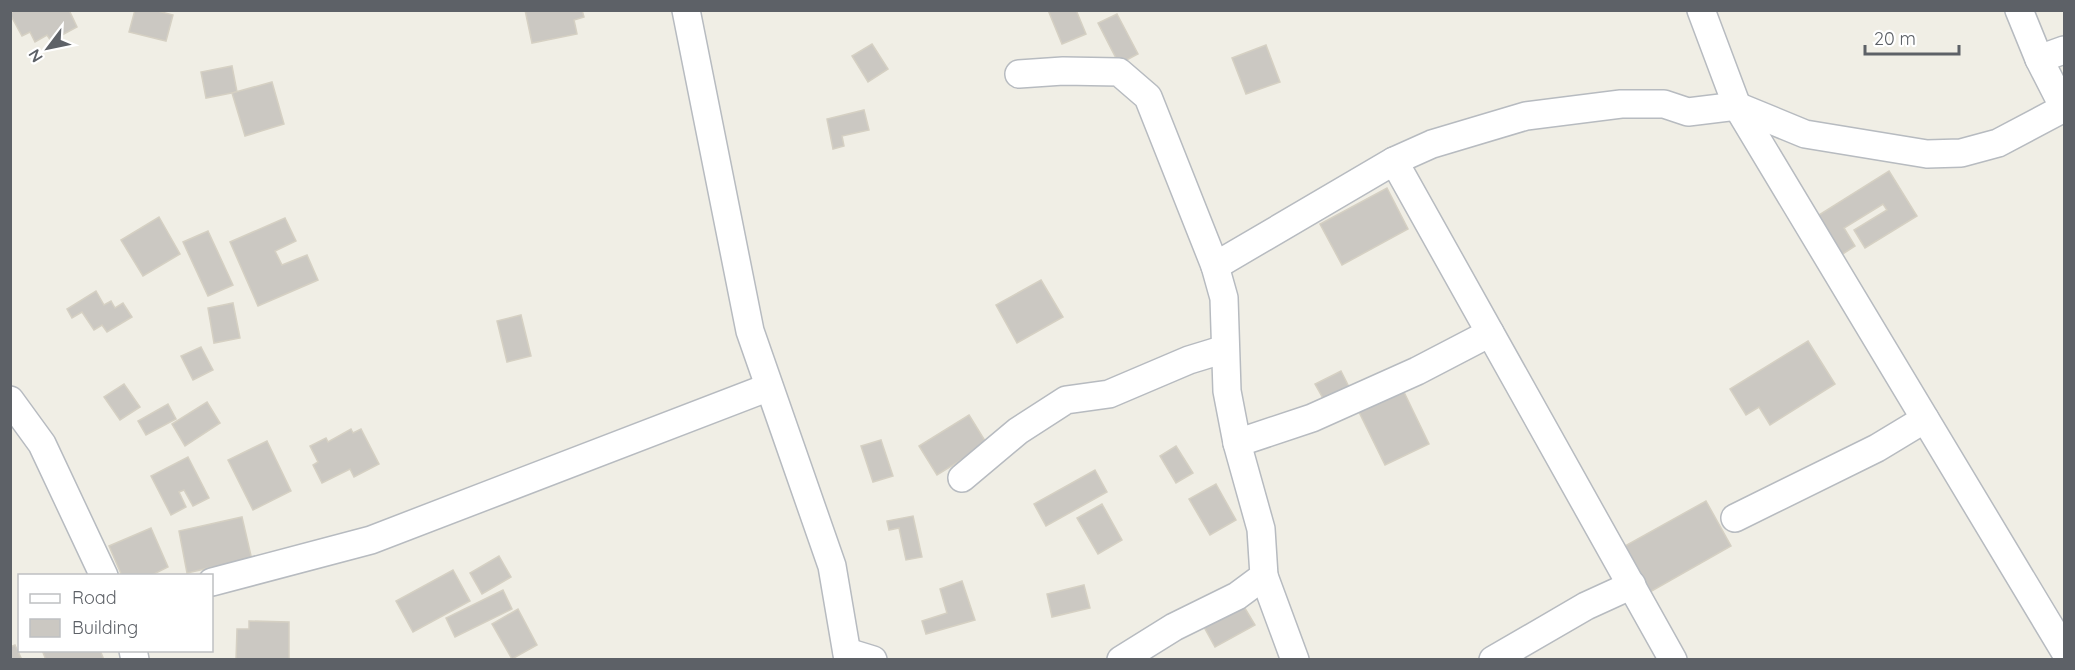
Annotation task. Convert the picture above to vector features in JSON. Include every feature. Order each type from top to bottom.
[{"type":"street","points":[[686,10],[750,331],[832,566],[848,656],[873,660]]},
{"type":"street","points":[[1701,10],[1737,106],[2064,650]]},
{"type":"street","points":[[1215,266],[1394,161],[1432,144],[1526,116],[1621,104],[1664,104],[1688,112],[1737,106],[1805,134],[1927,154],[1961,153],[1998,143],[2064,108],[2039,59],[2019,10]]},
{"type":"street","points":[[2039,59],[2064,50]]},
{"type":"street","points":[[1019,74],[1063,71],[1119,72],[1148,97],[1215,266],[1224,298],[1227,391],[1237,443],[1261,529],[1264,576],[1295,660]]},
{"type":"street","points":[[1394,161],[1673,660]]},
{"type":"street","points":[[1237,443],[1312,418],[1418,371],[1490,333]]},
{"type":"street","points":[[962,478],[1018,431],[1066,400],[1109,394],[1189,360],[1226,349]]},
{"type":"street","points":[[213,582],[371,540],[769,387]]},
{"type":"street","points":[[10,400],[42,444],[103,574]]},
{"type":"street","points":[[1736,518],[1877,448],[1925,419]]},
{"type":"street","points":[[1121,660],[1174,627],[1237,596],[1264,576]]},
{"type":"street","points":[[1493,660],[1586,606],[1632,585]]},
{"type":"building","points":[[15,10],[69,10],[77,27],[51,41],[47,35],[35,42],[30,32],[22,36],[10,14]]},
{"type":"building","points":[[135,10],[154,10],[173,15],[166,41],[129,32]]},
{"type":"building","points":[[525,10],[582,10],[584,17],[574,20],[577,34],[532,43]]},
{"type":"building","points":[[1048,10],[1076,10],[1086,34],[1062,44]]},
{"type":"building","points":[[1117,14],[1138,54],[1119,64],[1098,23]]},
{"type":"building","points":[[872,44],[888,69],[868,82],[852,56]]},
{"type":"building","points":[[1266,45],[1280,82],[1246,94],[1232,58]]},
{"type":"building","points":[[232,66],[237,92],[206,98],[201,72]]},
{"type":"building","points":[[272,82],[284,124],[245,136],[232,93]]},
{"type":"building","points":[[864,110],[869,130],[842,136],[844,146],[833,149],[827,119]]},
{"type":"building","points":[[1889,171],[1917,216],[1865,248],[1854,230],[1887,210],[1883,204],[1844,228],[1855,246],[1835,259],[1811,220]]},
{"type":"building","points":[[1387,188],[1408,229],[1342,265],[1320,224]]},
{"type":"building","points":[[159,217],[180,254],[143,276],[121,240]]},
{"type":"building","points":[[285,218],[296,241],[275,251],[282,265],[307,255],[318,280],[258,306],[230,242]]},
{"type":"building","points":[[208,231],[233,285],[208,296],[183,242]]},
{"type":"building","points":[[1041,280],[1063,317],[1017,343],[996,305]]},
{"type":"building","points":[[96,291],[104,305],[111,301],[115,308],[123,303],[132,317],[107,332],[102,325],[94,330],[82,312],[72,318],[67,309]]},
{"type":"building","points":[[233,303],[240,338],[214,343],[208,308]]},
{"type":"building","points":[[521,315],[531,356],[507,362],[497,321]]},
{"type":"building","points":[[1808,341],[1835,384],[1770,425],[1759,407],[1746,415],[1730,389]]},
{"type":"building","points":[[201,347],[213,370],[193,380],[181,356]]},
{"type":"building","points":[[1341,371],[1349,387],[1324,400],[1315,384]]},
{"type":"building","points":[[124,384],[140,407],[120,420],[104,397]]},
{"type":"building","points":[[1403,390],[1429,444],[1385,465],[1359,412]]},
{"type":"building","points":[[207,402],[220,423],[185,446],[172,424]]},
{"type":"building","points":[[168,404],[176,419],[146,435],[138,421]]},
{"type":"building","points":[[969,415],[987,444],[937,475],[919,446]]},
{"type":"building","points":[[351,429],[353,433],[361,429],[379,464],[354,477],[350,469],[322,483],[313,465],[318,462],[310,446],[326,438],[328,442]]},
{"type":"building","points":[[881,440],[893,476],[873,482],[861,446]]},
{"type":"building","points":[[267,441],[291,491],[253,510],[228,460]]},
{"type":"building","points":[[1176,446],[1193,473],[1176,483],[1160,456]]},
{"type":"building","points":[[188,457],[209,498],[193,506],[184,490],[179,492],[186,507],[171,515],[151,476]]},
{"type":"building","points":[[1095,470],[1107,492],[1046,526],[1034,504]]},
{"type":"building","points":[[1216,484],[1236,520],[1210,535],[1189,499]]},
{"type":"building","points":[[1706,501],[1731,546],[1650,592],[1625,546]]},
{"type":"building","points":[[1102,504],[1122,540],[1098,554],[1077,518]]},
{"type":"building","points":[[913,516],[922,557],[906,560],[899,528],[889,530],[887,521]]},
{"type":"building","points":[[242,517],[252,560],[216,578],[213,567],[187,573],[179,531]]},
{"type":"building","points":[[151,528],[168,567],[154,574],[121,574],[109,546]]},
{"type":"building","points":[[499,556],[511,577],[482,594],[470,573]]},
{"type":"building","points":[[453,570],[470,601],[413,632],[396,601]]},
{"type":"building","points":[[962,581],[975,620],[926,634],[922,621],[947,613],[940,589]]},
{"type":"building","points":[[1084,585],[1090,608],[1052,617],[1047,594]]},
{"type":"building","points":[[503,590],[512,609],[455,637],[446,618]]},
{"type":"building","points":[[1243,605],[1255,625],[1215,647],[1204,627]]},
{"type":"building","points":[[518,609],[537,645],[512,659],[492,624]]},
{"type":"building","points":[[249,621],[289,622],[289,660],[236,660],[237,629],[249,629]]},
{"type":"building","points":[[15,645],[22,660],[10,660],[10,647]]},
{"type":"building","points":[[43,652],[101,652],[104,660],[46,660]]}]
